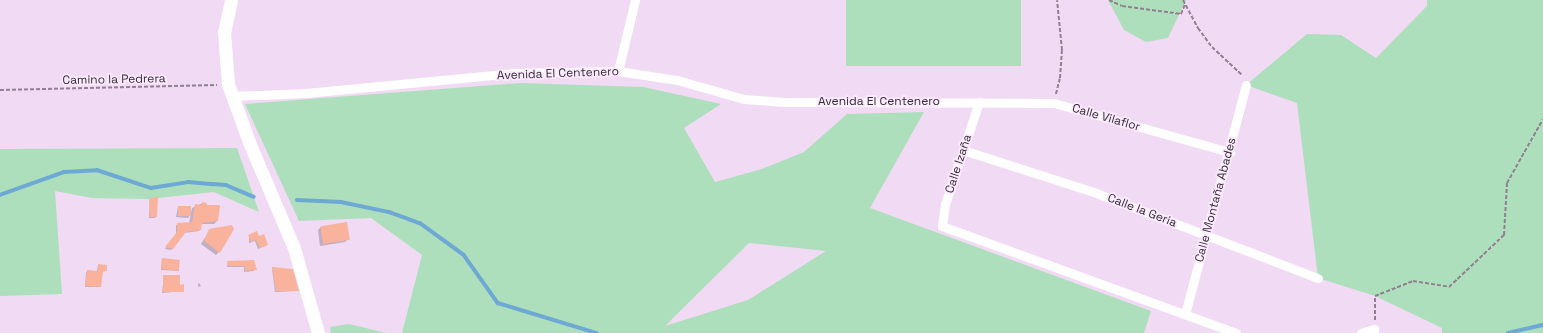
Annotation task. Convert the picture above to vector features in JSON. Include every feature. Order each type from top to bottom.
[{"type":"main road","points":[[231,0],[224,32],[230,90],[294,248],[318,333]]},
{"type":"street","points":[[618,71],[635,0]]},
{"type":"street","name":"Avenida El Centenero","points":[[230,90],[306,93],[512,73],[618,71],[677,80],[744,99],[784,102],[979,102]]},
{"type":"street","name":"Calle Montaña Abades","points":[[1185,314],[1230,152],[1246,85]]},
{"type":"street","name":"Calle Vilaflor","points":[[979,102],[1054,103],[1230,152]]},
{"type":"street","name":"Calle Izaña","points":[[979,102],[945,204],[942,226],[1185,314]]},
{"type":"street","name":"Calle la Geria","points":[[963,150],[1091,191],[1318,278]]},
{"type":"street","points":[[1185,314],[1236,333]]},
{"type":"street","points":[[1361,333],[1374,329]]},
{"type":"path","points":[[1054,103],[1060,78],[1062,50],[1057,0]]},
{"type":"path","points":[[1109,0],[1122,6],[1181,14],[1185,4]]},
{"type":"path","points":[[1184,0],[1198,28],[1212,47],[1245,78],[1246,85]]},
{"type":"path","name":"Camino la Pedrera","points":[[0,90],[194,87],[230,90]]},
{"type":"path","points":[[1374,329],[1376,296],[1413,281],[1449,287],[1504,235],[1507,183],[1543,119]]},
{"type":"green space","points":[[846,0],[1021,0],[1021,66],[846,66]]},
{"type":"green space","points":[[1108,0],[1186,0],[1168,38],[1146,42],[1124,30]]},
{"type":"green space","points":[[1427,0],[1543,0],[1543,333],[1442,333],[1442,328],[1375,296],[1318,278],[1297,103],[1246,85],[1307,34],[1341,35],[1376,58],[1427,6]]},
{"type":"green space","points":[[521,83],[643,87],[721,104],[684,128],[715,182],[762,169],[804,152],[847,114],[924,112],[870,208],[1151,311],[1144,333],[402,333],[422,255],[371,218],[299,221],[245,104]],"holes":[[[749,243],[826,251],[748,300],[665,326]]]},
{"type":"green space","points":[[237,148],[259,212],[214,192],[149,199],[92,198],[55,191],[62,294],[0,296],[0,149]]},
{"type":"green space","points":[[349,324],[386,333],[331,333],[330,327]]},
{"type":"building","points":[[158,196],[157,217],[150,217],[149,199]]},
{"type":"building","points":[[202,202],[207,203],[207,205],[220,205],[218,221],[202,223],[201,230],[186,232],[173,249],[165,247],[177,232],[177,223],[192,222],[195,204],[202,205]]},
{"type":"building","points":[[178,206],[191,206],[191,216],[178,216]]},
{"type":"building","points":[[347,222],[350,240],[323,244],[320,226]]},
{"type":"building","points":[[232,225],[234,229],[220,253],[204,241],[209,229]]},
{"type":"building","points":[[257,231],[259,236],[264,234],[268,245],[260,248],[256,240],[251,242],[248,235]]},
{"type":"building","points":[[162,258],[180,260],[179,271],[161,269]]},
{"type":"building","points":[[254,260],[257,270],[245,271],[245,266],[228,266],[227,261]]},
{"type":"building","points":[[98,264],[107,265],[107,271],[103,271],[101,287],[85,286],[87,270],[98,271]]},
{"type":"building","points":[[272,267],[293,269],[299,291],[276,291]]},
{"type":"building","points":[[163,275],[180,275],[180,285],[184,284],[184,292],[163,292]]},
{"type":"waterway","points":[[0,195],[64,172],[97,170],[151,188],[188,182],[226,185],[254,197]]},
{"type":"waterway","points":[[297,200],[341,202],[389,212],[420,223],[464,255],[498,303],[597,333]]},
{"type":"waterway","points":[[1508,333],[1543,325]]}]
